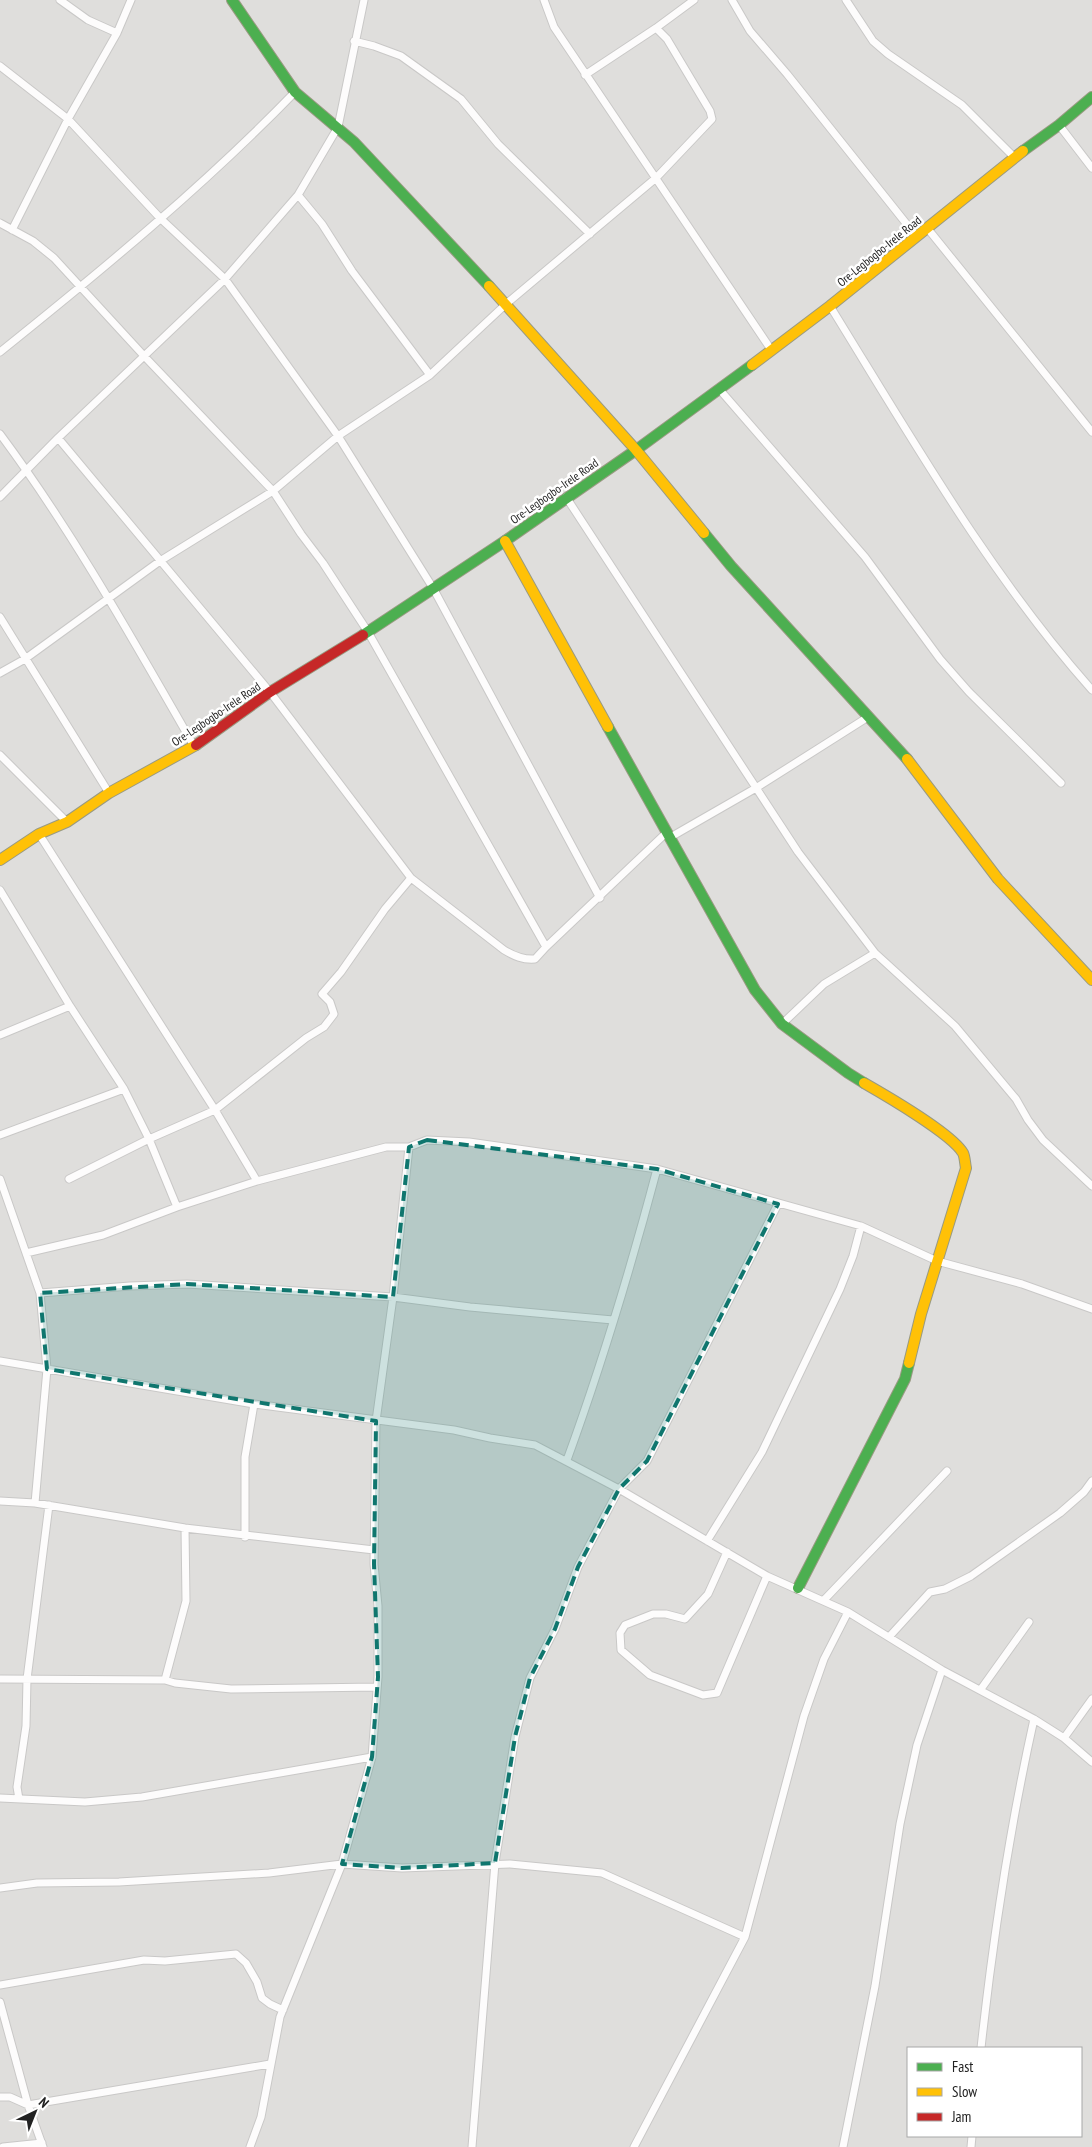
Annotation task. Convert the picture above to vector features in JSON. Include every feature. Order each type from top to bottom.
[{"type":"street","points":[[60,0],[88,20],[117,32]]},
{"type":"street","points":[[12,230],[68,119],[117,32],[131,0]]},
{"type":"street","points":[[232,0],[295,92],[354,142],[506,304],[636,450],[731,566],[915,768],[998,879],[1092,980]]},
{"type":"street","points":[[0,497],[58,438],[225,279],[298,195],[338,127],[354,41],[364,0]]},
{"type":"street","points":[[544,0],[554,27],[585,75],[772,351]]},
{"type":"street","points":[[585,75],[656,28],[694,0]]},
{"type":"street","points":[[732,0],[750,31],[788,74],[917,237]]},
{"type":"street","points":[[846,0],[865,32],[873,41],[888,54],[962,105],[1014,157]]},
{"type":"street","points":[[0,674],[25,659],[160,561],[273,491],[338,436],[430,375],[506,304],[656,178],[712,120],[710,111],[667,39],[656,28]]},
{"type":"street","points":[[354,41],[401,56],[462,99],[498,144],[590,234]]},
{"type":"street","points":[[0,66],[68,119],[160,218],[225,279],[338,436],[433,588],[600,898]]},
{"type":"street","points":[[0,352],[80,288],[160,218],[261,127],[295,92]]},
{"type":"street","name":"Ore-Legbogbo-Irele Road","points":[[0,860],[39,834],[67,822],[110,793],[194,746],[270,692],[368,632],[505,541],[636,450],[772,351],[1092,97]]},
{"type":"street","points":[[1059,125],[1092,168]]},
{"type":"street","points":[[298,195],[322,224],[352,270],[430,375]]},
{"type":"street","points":[[0,222],[33,241],[54,258],[144,357],[273,491],[368,632],[546,947]]},
{"type":"street","points":[[928,229],[1092,432]]},
{"type":"street","points":[[830,306],[919,450],[997,569],[1092,690]]},
{"type":"street","points":[[720,390],[865,557],[940,659],[969,692],[1061,783]]},
{"type":"street","points":[[0,434],[27,470],[109,598],[194,746]]},
{"type":"street","points":[[58,438],[270,692],[411,878],[514,956],[527,960],[535,959],[668,835],[756,788],[868,717]]},
{"type":"street","points":[[566,497],[798,852],[875,953],[955,1026],[1016,1099],[1028,1120],[1043,1140],[1092,1186]]},
{"type":"street","points":[[505,541],[741,968],[755,990],[782,1024],[848,1074],[892,1099],[947,1137],[963,1153],[966,1168],[965,1176],[937,1261],[904,1379],[798,1588]]},
{"type":"street","points":[[0,616],[110,793]]},
{"type":"street","points":[[0,755],[67,822]]},
{"type":"street","points":[[39,834],[215,1110],[257,1181]]},
{"type":"street","points":[[69,1178],[149,1139],[215,1110],[306,1038],[324,1027],[334,1014],[333,1007],[322,994],[341,972],[385,909],[411,878]]},
{"type":"street","points":[[0,890],[70,1006],[124,1089],[149,1139],[177,1207]]},
{"type":"street","points":[[782,1024],[824,984],[875,953]]},
{"type":"street","points":[[0,1035],[70,1006]]},
{"type":"street","points":[[0,1135],[124,1089]]},
{"type":"street","points":[[26,1253],[103,1235],[177,1207],[257,1181],[386,1147],[409,1147],[427,1140],[469,1142],[657,1169],[861,1226],[937,1261],[1022,1284],[1092,1309]]},
{"type":"street","points":[[250,2147],[261,2117],[270,2064],[283,2010],[342,1864],[372,1757],[377,1687],[378,1606],[374,1550],[376,1422],[393,1297],[409,1147]]},
{"type":"street","points":[[567,1460],[592,1390],[636,1250],[657,1169]]},
{"type":"street","points":[[0,1179],[2,1190],[40,1293],[47,1369],[34,1503]]},
{"type":"street","points":[[472,2147],[495,1863],[515,1737],[530,1678],[555,1628],[578,1567],[620,1489],[647,1461],[778,1204]]},
{"type":"street","points":[[707,1541],[762,1452],[840,1288],[853,1256],[861,1226]]},
{"type":"street","points":[[40,1293],[187,1284],[393,1297],[470,1307],[613,1320]]},
{"type":"street","points":[[0,1361],[254,1404],[376,1422],[454,1430],[535,1445],[620,1489],[767,1576],[798,1588],[848,1612],[942,1670],[982,1689],[1034,1719],[1064,1738],[1092,1762]]},
{"type":"street","points":[[245,1536],[245,1457],[254,1404]]},
{"type":"street","points":[[824,1600],[947,1471]]},
{"type":"street","points":[[889,1637],[930,1592],[944,1589],[972,1576],[1060,1513],[1084,1492],[1092,1481]]},
{"type":"street","points":[[0,1501],[34,1503],[245,1536],[374,1550]]},
{"type":"street","points":[[19,1799],[17,1787],[26,1726],[27,1679],[50,1506]]},
{"type":"street","points":[[165,1680],[186,1601],[186,1528]]},
{"type":"street","points":[[727,1552],[708,1594],[685,1619],[666,1614],[653,1614],[626,1625],[620,1633],[621,1650],[650,1675],[704,1695],[717,1692],[767,1576]]},
{"type":"street","points":[[634,2147],[745,1937],[804,1716],[824,1659],[848,1612]]},
{"type":"street","points":[[982,1689],[1029,1622]]},
{"type":"street","points":[[843,2147],[875,1986],[900,1824],[917,1744],[942,1670]]},
{"type":"street","points":[[0,1679],[165,1680],[231,1689],[377,1687]]},
{"type":"street","points":[[1064,1738],[1092,1699]]},
{"type":"street","points":[[981,2047],[991,1956],[1024,1763],[1034,1719]]},
{"type":"street","points":[[0,1798],[85,1802],[142,1797],[372,1757]]},
{"type":"street","points":[[0,1888],[37,1883],[119,1882],[269,1873],[342,1864],[402,1868],[495,1863],[602,1873],[745,1937]]},
{"type":"street","points":[[0,1985],[144,1960],[165,1961],[236,1954],[246,1963],[257,1982],[262,1998],[283,2010]]},
{"type":"street","points":[[0,2002],[28,2105],[42,2145],[3,2147]]},
{"type":"street","points":[[0,2097],[10,2097],[28,2105],[270,2064]]},
{"type":"highlighted area","points":[[427,1140],[657,1169],[778,1204],[647,1461],[619,1489],[578,1567],[555,1629],[530,1678],[515,1737],[495,1863],[402,1868],[342,1864],[372,1757],[378,1677],[374,1564],[376,1421],[47,1369],[40,1293],[187,1284],[393,1297],[409,1147]]},
{"type":"shaded area","points":[[0,0],[1092,0],[1092,2147],[0,2147]]},
{"type":"traffic: fast","points":[[232,0],[295,92],[354,142],[489,286]]},
{"type":"traffic: fast","points":[[1023,151],[1059,125],[1092,97]]},
{"type":"traffic: fast","points":[[363,635],[505,541],[636,450],[752,365]]},
{"type":"traffic: fast","points":[[704,533],[731,566],[907,759]]},
{"type":"traffic: fast","points":[[608,727],[755,990],[782,1024],[864,1083]]},
{"type":"traffic: fast","points":[[798,1588],[905,1379],[909,1363]]},
{"type":"traffic: slow","points":[[752,365],[830,306],[1023,151]]},
{"type":"traffic: slow","points":[[489,286],[636,450],[704,533]]},
{"type":"traffic: slow","points":[[505,541],[608,727]]},
{"type":"traffic: slow","points":[[0,860],[39,834],[67,822],[109,793],[196,745]]},
{"type":"traffic: slow","points":[[907,759],[998,879],[1092,980]]},
{"type":"traffic: slow","points":[[864,1083],[917,1115],[946,1136],[963,1153],[965,1158],[966,1168],[921,1314],[909,1363]]},
{"type":"traffic: jam","points":[[196,745],[270,692],[363,635]]}]
